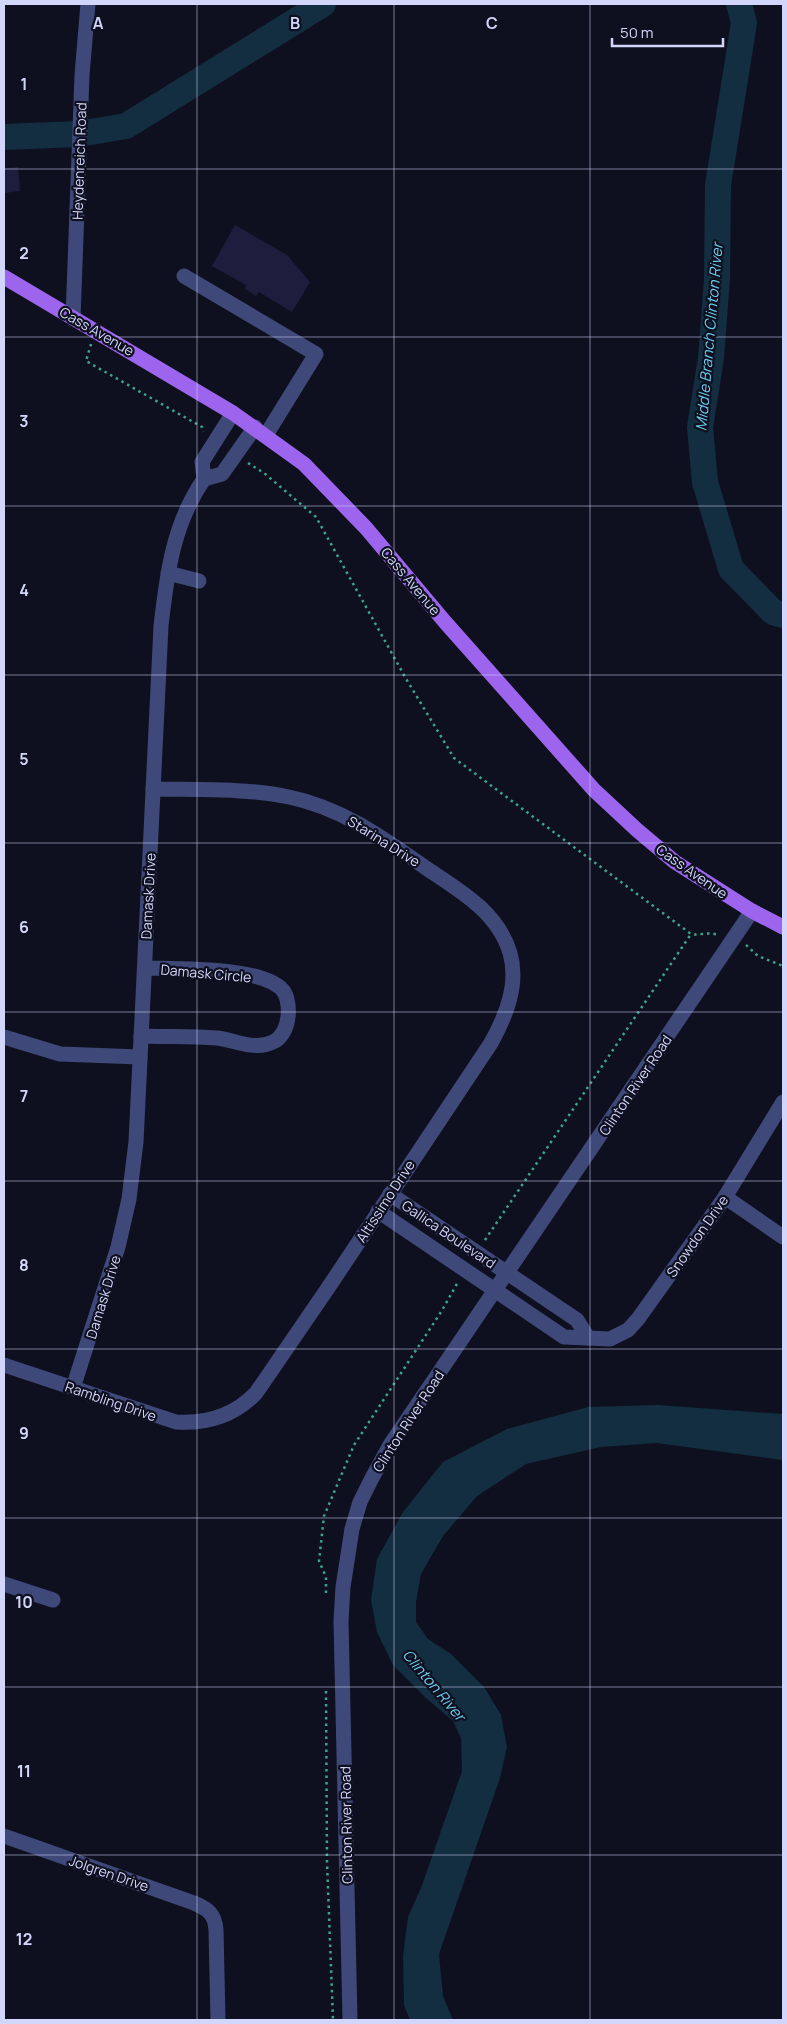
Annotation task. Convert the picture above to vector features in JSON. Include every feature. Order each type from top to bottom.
[{"type":"main road","name":"Cass Avenue","points":[[4,277],[234,413],[304,464],[341,501],[594,790],[675,862],[752,911],[783,927]]},
{"type":"street","name":"Heydenreich Road","points":[[74,318],[82,76],[88,4]]},
{"type":"street","points":[[184,276],[316,354],[260,431],[235,455],[222,474],[204,479]]},
{"type":"street","name":"Damask Drive","points":[[73,1388],[104,1296],[125,1217],[136,1142],[161,626],[168,573],[176,536],[184,513],[204,479],[202,462],[234,413]]},
{"type":"street","points":[[168,573],[199,581]]},
{"type":"street","name":"Starina Drive","points":[[153,789],[287,796],[319,805],[350,818],[372,830],[477,904],[488,915],[502,935],[512,962]]},
{"type":"street","name":"Clinton River Road","points":[[350,2020],[341,1621],[343,1587],[352,1529],[368,1486],[390,1445],[752,911]]},
{"type":"street","name":"Altissimo Drive","points":[[220,1417],[238,1409],[256,1393],[330,1285],[497,1031],[511,995],[512,962]]},
{"type":"street","name":"Damask Circle","points":[[141,1036],[219,1038],[259,1046],[279,1038],[287,1025],[289,1012],[284,992],[276,984],[258,977],[238,972],[145,968]]},
{"type":"street","points":[[4,1037],[66,1055],[140,1057]]},
{"type":"street","name":"Snowdon Drive","points":[[495,1290],[564,1337],[610,1339],[628,1330],[725,1197],[783,1102]]},
{"type":"street","name":"Gallica Boulevard","points":[[390,1194],[508,1273]]},
{"type":"street","points":[[725,1197],[783,1237]]},
{"type":"street","name":"Gallica Boulevard","points":[[378,1210],[495,1290]]},
{"type":"street","points":[[508,1273],[577,1320],[588,1338]]},
{"type":"street","name":"Rambling Drive","points":[[4,1365],[176,1422],[199,1422],[220,1417]]},
{"type":"street","points":[[4,1584],[53,1600]]},
{"type":"street","name":"Jolgren Drive","points":[[4,1836],[194,1903],[212,1914],[216,1930],[218,2020]]},
{"type":"path","points":[[94,330],[86,361],[202,427],[205,436],[214,442]]},
{"type":"path","points":[[235,455],[264,473],[316,517],[405,677],[454,758],[691,934],[697,935],[711,932]]},
{"type":"path","points":[[477,1252],[691,934]]},
{"type":"path","points":[[750,946],[758,956],[783,966]]},
{"type":"path","points":[[326,1596],[326,1576],[319,1561],[324,1516],[354,1445],[441,1312],[465,1270]]},
{"type":"path","points":[[326,1682],[327,1862],[333,2020]]},
{"type":"water","name":"Clinton River","points":[[658,1405],[783,1414],[783,1460],[657,1443],[601,1447],[526,1464],[477,1496],[443,1536],[421,1574],[416,1602],[416,1622],[428,1639],[451,1654],[484,1687],[501,1715],[507,1747],[500,1778],[439,1954],[443,1996],[453,2020],[410,2020],[404,2005],[403,1956],[408,1917],[421,1888],[462,1771],[461,1738],[453,1721],[426,1698],[393,1665],[377,1632],[371,1600],[377,1559],[403,1512],[443,1462],[507,1429],[588,1407]]},
{"type":"building","points":[[18,167],[20,191],[4,193],[4,168]]},
{"type":"building","points":[[235,225],[287,255],[310,282],[292,312],[259,292],[256,296],[245,289],[246,285],[212,266]]},
{"type":"waterway","name":"Middle Branch Clinton River","points":[[4,137],[79,134],[126,126],[323,4]]},
{"type":"waterway","name":"Middle Branch Clinton River","points":[[739,4],[744,23],[718,185],[717,279],[711,358],[700,427],[705,482],[731,569],[773,612],[783,615]]}]
